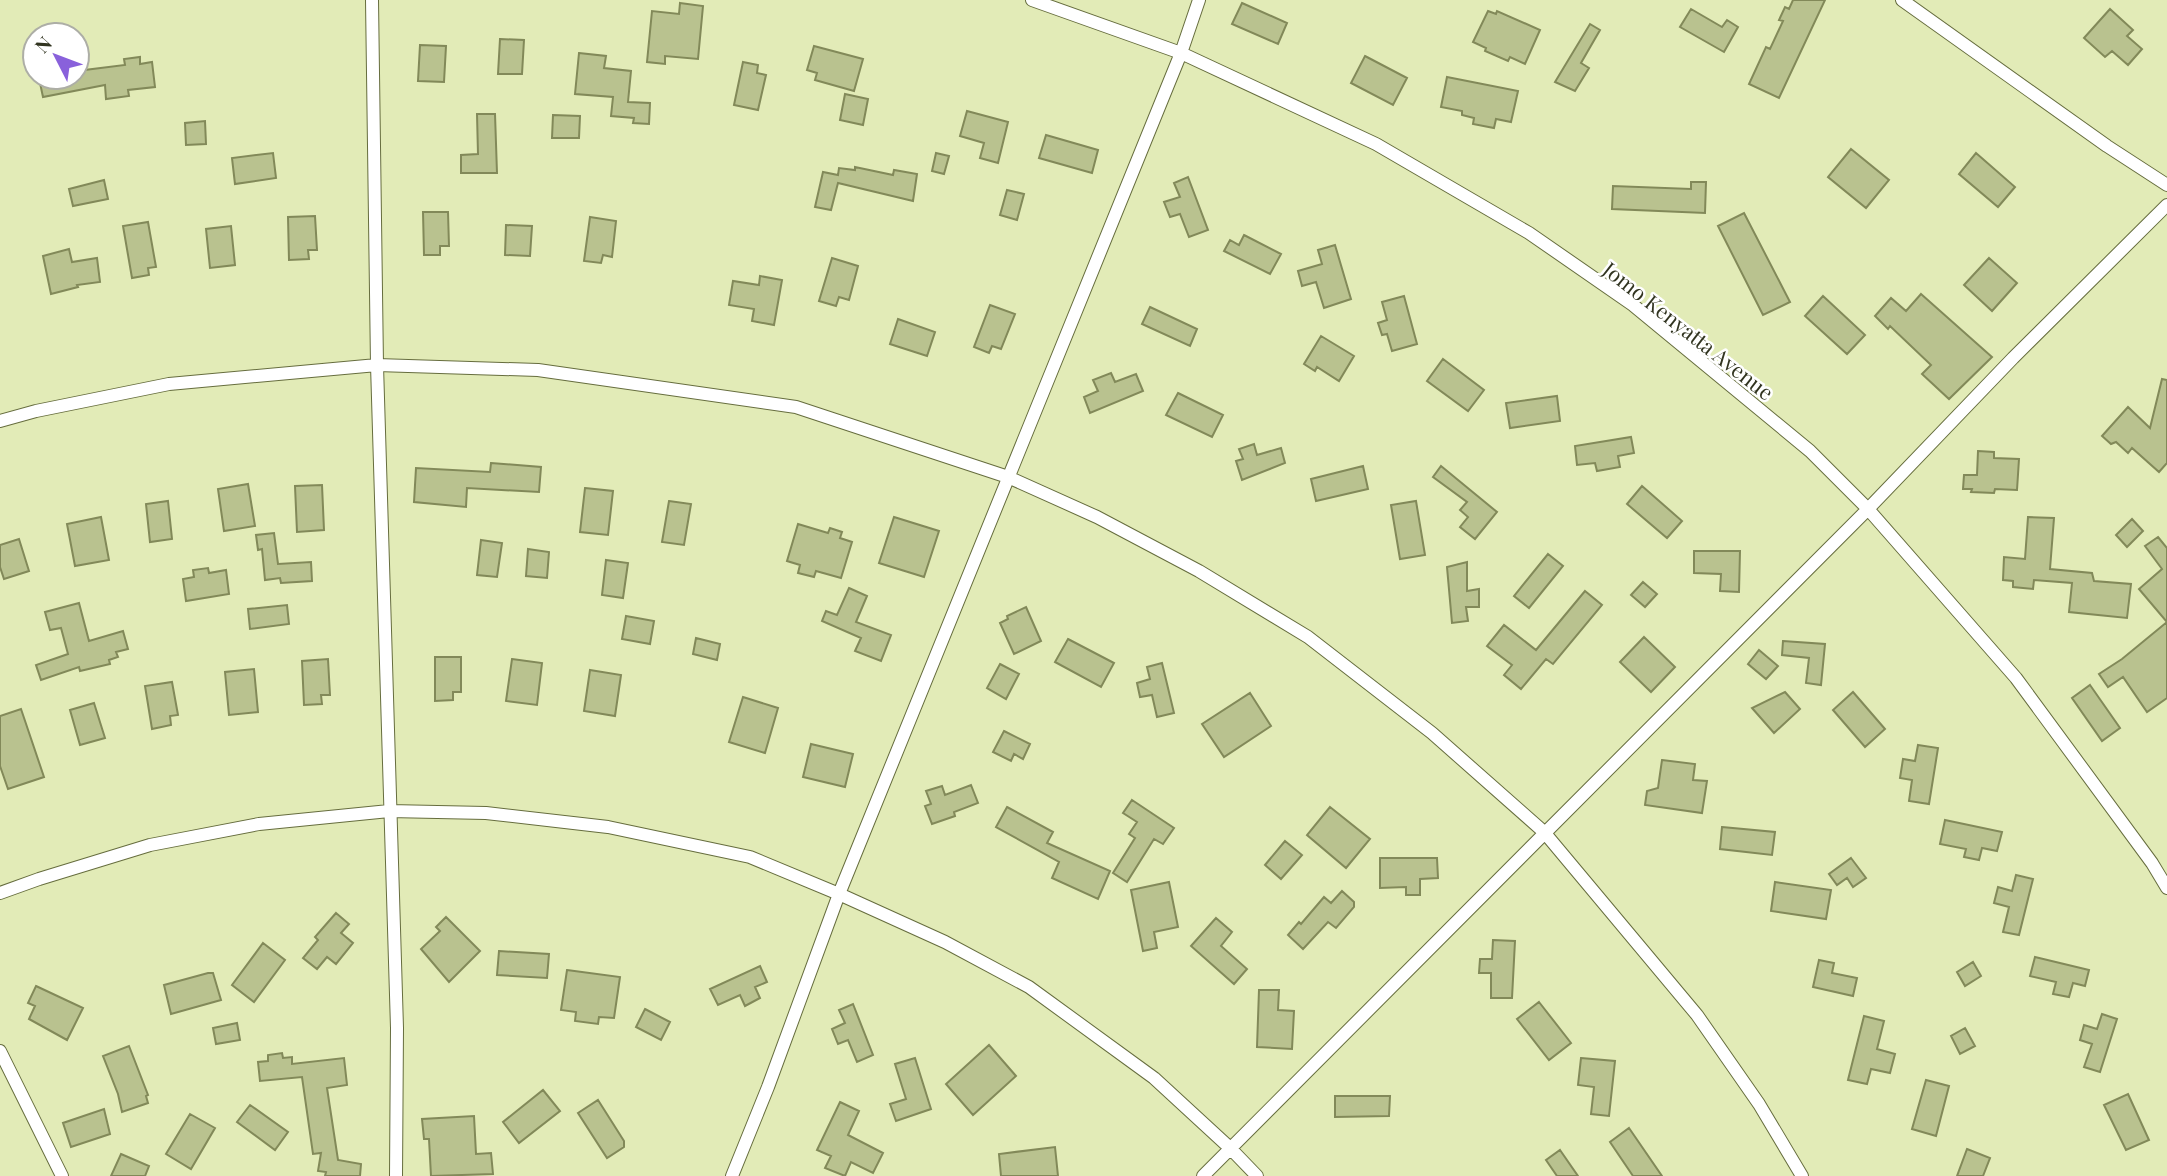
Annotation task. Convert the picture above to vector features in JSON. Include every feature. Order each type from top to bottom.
[{"type":"street","points":[[372,0],[377,365],[397,1027],[396,1176]]},
{"type":"street","name":"Jomo Kenyatta Avenue","points":[[1032,0],[1181,53],[1376,144],[1529,233],[1633,306],[1810,451],[1868,509],[2016,678],[2152,863],[2167,888]]},
{"type":"street","points":[[732,1176],[839,894],[1181,53],[1199,0]]},
{"type":"street","points":[[1902,0],[2107,146],[2167,185]]},
{"type":"street","points":[[1203,1176],[2167,205]]},
{"type":"street","points":[[0,421],[169,384],[377,365],[538,370],[796,407],[1008,477],[1097,517],[1187,565],[1308,637],[1432,733],[1544,832],[1697,1015],[1759,1104],[1802,1176]]},
{"type":"street","points":[[0,893],[150,845],[259,824],[389,811],[486,813],[608,827],[750,857],[945,942],[1029,987],[1154,1077],[1257,1176]]},
{"type":"street","points":[[0,1051],[62,1176]]},
{"type":"building","points":[[1793,0],[1825,0],[1779,98],[1749,84],[1766,47],[1770,49],[1783,21],[1779,20],[1785,7],[1789,9]]},
{"type":"building","points":[[680,3],[703,6],[698,59],[665,56],[665,64],[647,62],[652,11],[679,14]]},
{"type":"building","points":[[1242,3],[1287,23],[1278,44],[1232,24]]},
{"type":"building","points":[[1691,9],[1722,27],[1727,20],[1738,27],[1724,52],[1680,27]]},
{"type":"building","points":[[2110,9],[2133,30],[2127,36],[2142,49],[2128,65],[2112,51],[2105,57],[2084,38]]},
{"type":"building","points":[[1488,11],[1496,14],[1497,11],[1540,30],[1525,64],[1510,57],[1508,61],[1485,51],[1486,48],[1473,42]]},
{"type":"building","points":[[1590,24],[1600,30],[1581,63],[1589,68],[1575,91],[1555,82]]},
{"type":"building","points":[[500,39],[524,40],[522,74],[498,74]]},
{"type":"building","points":[[420,45],[446,46],[444,82],[418,81]]},
{"type":"building","points":[[814,46],[863,59],[854,91],[815,80],[817,73],[807,70]]},
{"type":"building","points":[[579,53],[606,56],[604,68],[631,71],[628,102],[650,103],[649,124],[633,123],[634,118],[611,116],[613,97],[575,94]]},
{"type":"building","points":[[1365,56],[1407,78],[1393,105],[1351,83]]},
{"type":"building","points":[[140,57],[140,64],[152,62],[155,87],[128,90],[129,96],[106,99],[105,85],[91,88],[91,69],[125,65],[124,59]]},
{"type":"building","points":[[743,62],[758,65],[757,73],[766,75],[758,110],[734,105]]},
{"type":"building","points":[[1447,77],[1518,91],[1511,122],[1496,119],[1494,128],[1473,124],[1474,118],[1462,115],[1462,111],[1441,107]]},
{"type":"building","points":[[42,91],[74,91],[43,97]]},
{"type":"building","points":[[845,94],[868,99],[863,125],[840,120]]},
{"type":"building","points":[[967,111],[1008,122],[998,163],[980,158],[984,143],[960,136]]},
{"type":"building","points":[[477,114],[495,114],[497,173],[461,173],[461,155],[478,154]]},
{"type":"building","points":[[553,115],[580,116],[579,138],[552,138]]},
{"type":"building","points":[[205,121],[206,144],[186,145],[185,123]]},
{"type":"building","points":[[1046,135],[1098,150],[1092,173],[1039,158]]},
{"type":"building","points":[[1851,149],[1889,180],[1866,208],[1828,177]]},
{"type":"building","points":[[273,153],[276,178],[235,184],[232,158]]},
{"type":"building","points":[[936,153],[949,156],[944,174],[932,171]]},
{"type":"building","points":[[1976,153],[2015,187],[1998,207],[1959,174]]},
{"type":"building","points":[[855,167],[893,175],[894,170],[917,174],[913,201],[838,183],[831,210],[815,207],[823,172],[838,175],[839,168],[855,170]]},
{"type":"building","points":[[1188,177],[1208,230],[1189,237],[1180,214],[1170,217],[1164,202],[1180,197],[1174,183]]},
{"type":"building","points":[[104,180],[108,199],[73,206],[69,189]]},
{"type":"building","points":[[1691,182],[1706,182],[1705,213],[1612,209],[1613,186],[1691,189]]},
{"type":"building","points":[[1007,190],[1024,194],[1017,220],[1000,215]]},
{"type":"building","points":[[423,212],[448,212],[449,246],[440,246],[440,255],[424,255]]},
{"type":"building","points":[[1744,213],[1790,302],[1763,315],[1718,226]]},
{"type":"building","points":[[315,216],[317,250],[308,250],[309,259],[289,260],[288,217]]},
{"type":"building","points":[[590,217],[616,221],[612,257],[603,255],[601,263],[584,261]]},
{"type":"building","points":[[148,222],[156,267],[148,268],[149,275],[132,278],[123,226]]},
{"type":"building","points":[[506,225],[532,226],[530,256],[505,255]]},
{"type":"building","points":[[231,226],[235,265],[210,268],[206,229]]},
{"type":"building","points":[[1244,235],[1281,254],[1270,274],[1224,251],[1230,240],[1239,245]]},
{"type":"building","points":[[1335,245],[1351,299],[1324,308],[1316,282],[1302,286],[1298,271],[1322,264],[1318,250]]},
{"type":"building","points":[[69,249],[72,262],[97,258],[100,282],[77,285],[78,287],[51,294],[43,256]]},
{"type":"building","points":[[832,258],[858,266],[849,300],[839,297],[836,306],[819,301]]},
{"type":"building","points":[[1989,258],[2017,283],[1992,311],[1964,285]]},
{"type":"building","points":[[760,276],[782,280],[774,325],[752,321],[754,309],[729,305],[733,281],[759,285]]},
{"type":"building","points":[[1921,294],[1992,357],[1949,399],[1922,374],[1931,365],[1890,326],[1888,329],[1875,316],[1891,298],[1906,311]]},
{"type":"building","points":[[1404,296],[1417,344],[1392,351],[1387,334],[1382,335],[1378,323],[1387,320],[1382,302]]},
{"type":"building","points":[[1823,296],[1865,335],[1847,354],[1805,316]]},
{"type":"building","points":[[990,305],[1015,314],[1001,349],[992,346],[989,353],[974,347]]},
{"type":"building","points":[[1150,307],[1197,329],[1190,346],[1142,324]]},
{"type":"building","points":[[898,319],[935,332],[927,356],[890,344]]},
{"type":"building","points":[[1321,336],[1354,356],[1339,381],[1317,367],[1315,371],[1304,364]]},
{"type":"building","points":[[1443,359],[1484,390],[1468,411],[1427,381]]},
{"type":"building","points":[[1111,373],[1115,382],[1136,374],[1143,391],[1090,413],[1084,397],[1098,391],[1093,380]]},
{"type":"building","points":[[2162,379],[2167,380],[2167,463],[2159,472],[2132,448],[2128,453],[2116,442],[2111,444],[2102,436],[2128,407],[2150,428]]},
{"type":"building","points":[[1178,393],[1223,415],[1212,437],[1166,415]]},
{"type":"building","points":[[1557,396],[1560,421],[1510,428],[1506,403]]},
{"type":"building","points":[[1631,437],[1634,453],[1618,456],[1620,467],[1597,471],[1595,463],[1577,465],[1575,446]]},
{"type":"building","points":[[1254,444],[1257,455],[1281,448],[1285,463],[1242,480],[1236,461],[1243,459],[1239,449]]},
{"type":"building","points":[[1978,451],[1994,452],[1994,458],[2019,459],[2017,490],[1995,489],[1994,493],[1963,489],[1964,475],[1977,475]]},
{"type":"building","points":[[491,463],[541,467],[539,492],[467,488],[466,507],[414,502],[416,468],[490,472]]},
{"type":"building","points":[[1363,466],[1368,489],[1316,501],[1311,479]]},
{"type":"building","points":[[1441,466],[1497,512],[1475,539],[1460,527],[1468,517],[1460,510],[1467,502],[1433,477]]},
{"type":"building","points":[[248,484],[255,526],[224,531],[218,489]]},
{"type":"building","points":[[322,485],[324,530],[297,532],[295,486]]},
{"type":"building","points":[[1642,486],[1682,521],[1667,538],[1627,504]]},
{"type":"building","points":[[585,488],[613,491],[608,535],[580,532]]},
{"type":"building","points":[[168,501],[172,539],[150,542],[146,504]]},
{"type":"building","points":[[669,501],[691,504],[684,545],[662,542]]},
{"type":"building","points":[[1416,501],[1425,555],[1400,559],[1391,505]]},
{"type":"building","points":[[101,517],[109,560],[75,566],[67,524]]},
{"type":"building","points":[[894,517],[939,531],[924,577],[879,563]]},
{"type":"building","points":[[2028,517],[2054,518],[2050,569],[2092,573],[2094,581],[2131,584],[2127,618],[2069,612],[2072,583],[2034,580],[2033,589],[2013,587],[2013,581],[2003,580],[2004,557],[2025,559]]},
{"type":"building","points":[[2132,519],[2143,531],[2127,547],[2116,535]]},
{"type":"building","points":[[798,524],[828,533],[830,528],[842,532],[840,538],[852,542],[841,578],[816,571],[814,577],[798,573],[800,565],[787,561]]},
{"type":"building","points":[[274,533],[278,564],[311,562],[312,581],[281,583],[280,578],[265,580],[262,549],[258,550],[256,535]]},
{"type":"building","points":[[2158,537],[2167,548],[2167,622],[2139,589],[2162,569],[2145,546]]},
{"type":"building","points":[[19,539],[29,571],[4,579],[0,567],[0,545]]},
{"type":"building","points":[[481,540],[502,543],[497,577],[477,575]]},
{"type":"building","points":[[528,549],[549,552],[547,578],[526,576]]},
{"type":"building","points":[[1694,551],[1740,551],[1739,592],[1720,591],[1721,574],[1694,573]]},
{"type":"building","points":[[1548,554],[1563,566],[1529,608],[1514,596]]},
{"type":"building","points":[[606,560],[628,563],[623,598],[602,595]]},
{"type":"building","points":[[1467,562],[1467,591],[1479,589],[1479,607],[1466,607],[1468,621],[1452,623],[1447,567]]},
{"type":"building","points":[[208,568],[209,573],[226,570],[229,594],[186,601],[183,579],[194,577],[193,570]]},
{"type":"building","points":[[1643,582],[1657,594],[1645,607],[1631,595]]},
{"type":"building","points":[[849,588],[867,596],[856,622],[891,635],[881,661],[855,651],[861,638],[822,621],[826,611],[837,615]]},
{"type":"building","points":[[1585,591],[1602,605],[1553,664],[1546,659],[1521,689],[1504,675],[1512,665],[1487,646],[1504,625],[1536,650]]},
{"type":"building","points":[[79,603],[89,641],[123,631],[128,649],[116,652],[118,657],[109,660],[110,664],[80,671],[79,667],[41,680],[36,665],[68,654],[61,628],[50,630],[45,612]]},
{"type":"building","points":[[287,605],[289,624],[250,629],[248,609]]},
{"type":"building","points":[[1026,607],[1041,641],[1014,654],[1000,623],[1008,619],[1007,616]]},
{"type":"building","points":[[626,616],[654,621],[650,644],[622,639]]},
{"type":"building","points":[[2167,622],[2167,698],[2147,712],[2123,677],[2108,687],[2099,674]]},
{"type":"building","points":[[1644,637],[1675,667],[1651,692],[1620,662]]},
{"type":"building","points":[[696,638],[720,644],[717,660],[693,654]]},
{"type":"building","points":[[1068,639],[1114,663],[1101,687],[1055,662]]},
{"type":"building","points":[[1783,641],[1825,644],[1821,685],[1806,683],[1809,658],[1782,655]]},
{"type":"building","points":[[1759,650],[1778,666],[1766,679],[1748,664]]},
{"type":"building","points":[[435,657],[461,657],[461,692],[453,692],[453,700],[435,701]]},
{"type":"building","points":[[328,659],[330,695],[321,695],[322,704],[304,705],[302,661]]},
{"type":"building","points":[[512,659],[542,663],[537,705],[506,701]]},
{"type":"building","points":[[1162,663],[1174,713],[1157,717],[1152,695],[1140,697],[1137,683],[1150,679],[1147,667]]},
{"type":"building","points":[[1000,664],[1019,674],[1006,699],[987,688]]},
{"type":"building","points":[[254,669],[258,712],[229,715],[225,672]]},
{"type":"building","points":[[590,670],[621,675],[615,716],[584,711]]},
{"type":"building","points":[[172,682],[178,715],[170,716],[171,725],[152,729],[145,686]]},
{"type":"building","points":[[2090,685],[2120,728],[2102,741],[2072,698]]},
{"type":"building","points":[[1785,692],[1800,709],[1774,733],[1752,708]]},
{"type":"building","points":[[1853,692],[1885,729],[1865,747],[1833,710]]},
{"type":"building","points":[[1250,693],[1271,726],[1224,757],[1202,724]]},
{"type":"building","points":[[743,697],[778,708],[765,753],[729,742]]},
{"type":"building","points":[[94,703],[105,738],[80,745],[70,710]]},
{"type":"building","points":[[21,709],[44,777],[8,789],[0,766],[0,716]]},
{"type":"building","points":[[1004,731],[1030,744],[1023,759],[1014,754],[1011,761],[993,752]]},
{"type":"building","points":[[811,744],[853,754],[845,787],[803,777]]},
{"type":"building","points":[[1918,745],[1938,748],[1929,804],[1909,801],[1912,780],[1900,778],[1903,759],[1915,761]]},
{"type":"building","points":[[1662,760],[1695,764],[1693,780],[1707,781],[1702,813],[1645,805],[1647,791],[1658,788]]},
{"type":"building","points":[[971,785],[978,803],[954,812],[955,816],[932,824],[925,806],[931,804],[926,791],[942,786],[945,795]]},
{"type":"building","points":[[1132,800],[1174,828],[1163,844],[1154,839],[1127,882],[1113,873],[1135,838],[1129,834],[1137,822],[1123,813]]},
{"type":"building","points":[[1007,807],[1053,832],[1047,843],[1110,871],[1098,899],[1052,878],[1059,862],[996,827]]},
{"type":"building","points":[[1330,807],[1370,839],[1346,868],[1307,835]]},
{"type":"building","points":[[1945,820],[2002,832],[1997,851],[1982,848],[1979,860],[1964,857],[1966,849],[1940,844]]},
{"type":"building","points":[[1722,827],[1775,832],[1772,855],[1720,849]]},
{"type":"building","points":[[1285,841],[1302,855],[1281,879],[1265,865]]},
{"type":"building","points":[[1380,858],[1437,858],[1438,878],[1420,879],[1420,895],[1406,895],[1406,887],[1380,888]]},
{"type":"building","points":[[1851,858],[1866,878],[1853,887],[1847,878],[1837,885],[1829,874]]},
{"type":"building","points":[[2016,875],[2033,879],[2019,935],[2003,932],[2009,907],[1994,903],[1998,887],[2012,891]]},
{"type":"building","points":[[1169,882],[1178,927],[1154,932],[1157,948],[1143,951],[1131,890]]},
{"type":"building","points":[[1775,882],[1831,890],[1826,919],[1771,911]]},
{"type":"building","points":[[1342,891],[1354,902],[1354,907],[1336,928],[1328,922],[1303,949],[1288,935],[1324,897],[1331,903]]},
{"type":"building","points":[[336,913],[349,924],[341,933],[353,943],[336,964],[327,957],[317,969],[303,958],[318,940],[315,937]]},
{"type":"building","points":[[446,917],[480,951],[449,982],[421,949],[440,931],[436,927]]},
{"type":"building","points":[[1216,918],[1232,932],[1221,946],[1247,969],[1234,984],[1191,946]]},
{"type":"building","points":[[1493,940],[1515,941],[1512,998],[1491,998],[1491,973],[1479,973],[1480,959],[1492,959]]},
{"type":"building","points":[[263,943],[285,960],[254,1002],[232,985]]},
{"type":"building","points":[[499,951],[549,954],[547,978],[497,975]]},
{"type":"building","points":[[2035,957],[2089,970],[2085,986],[2073,983],[2069,997],[2053,994],[2056,982],[2030,976]]},
{"type":"building","points":[[1819,960],[1834,963],[1832,973],[1857,978],[1853,996],[1813,987]]},
{"type":"building","points":[[1973,962],[1981,976],[1965,986],[1957,972]]},
{"type":"building","points":[[760,966],[767,982],[755,987],[760,998],[745,1006],[740,995],[718,1005],[710,989]]},
{"type":"building","points":[[567,970],[620,977],[614,1018],[599,1017],[598,1024],[575,1021],[576,1012],[561,1010]]},
{"type":"building","points":[[213,973],[221,1000],[171,1014],[164,985]]},
{"type":"building","points":[[36,986],[83,1008],[67,1040],[29,1019],[35,1006],[28,1003]]},
{"type":"building","points":[[1259,990],[1279,990],[1278,1010],[1294,1011],[1292,1049],[1257,1047]]},
{"type":"building","points":[[1539,1002],[1571,1043],[1549,1060],[1517,1019]]},
{"type":"building","points":[[853,1004],[873,1055],[857,1062],[848,1040],[838,1044],[832,1029],[845,1023],[839,1010]]},
{"type":"building","points":[[645,1009],[670,1022],[661,1040],[636,1027]]},
{"type":"building","points":[[2102,1014],[2117,1019],[2100,1072],[2084,1067],[2092,1044],[2080,1040],[2084,1025],[2097,1029]]},
{"type":"building","points":[[1864,1016],[1884,1021],[1877,1049],[1895,1054],[1890,1073],[1871,1069],[1867,1084],[1848,1080]]},
{"type":"building","points":[[237,1023],[240,1040],[216,1044],[213,1028]]},
{"type":"building","points":[[1965,1028],[1975,1046],[1960,1054],[1951,1036]]},
{"type":"building","points":[[989,1045],[1016,1076],[973,1115],[946,1084]]},
{"type":"building","points":[[129,1046],[148,1095],[148,1103],[122,1112],[103,1056]]},
{"type":"building","points":[[282,1053],[283,1058],[292,1057],[292,1064],[344,1058],[347,1085],[327,1088],[338,1160],[361,1164],[360,1176],[325,1176],[326,1172],[318,1171],[321,1153],[313,1154],[302,1077],[260,1081],[258,1062],[268,1061],[268,1055]]},
{"type":"building","points":[[915,1058],[931,1109],[896,1121],[890,1104],[906,1099],[895,1064]]},
{"type":"building","points":[[1581,1058],[1615,1061],[1609,1116],[1591,1114],[1594,1087],[1578,1085]]},
{"type":"building","points":[[1926,1080],[1949,1086],[1936,1136],[1912,1129]]},
{"type":"building","points":[[543,1090],[560,1111],[519,1143],[503,1122]]},
{"type":"building","points":[[2128,1094],[2149,1140],[2126,1150],[2104,1105]]},
{"type":"building","points":[[1335,1096],[1390,1096],[1389,1116],[1335,1117]]},
{"type":"building","points":[[598,1100],[624,1141],[624,1147],[607,1158],[578,1113]]},
{"type":"building","points":[[840,1102],[859,1111],[848,1135],[883,1153],[873,1173],[851,1162],[845,1176],[825,1168],[831,1156],[817,1150]]},
{"type":"building","points":[[250,1105],[288,1132],[275,1150],[237,1122]]},
{"type":"building","points":[[104,1109],[110,1134],[71,1147],[63,1123]]},
{"type":"building","points":[[190,1114],[215,1128],[191,1169],[166,1154]]},
{"type":"building","points":[[474,1116],[476,1154],[491,1153],[493,1174],[431,1176],[429,1139],[424,1139],[422,1119]]},
{"type":"building","points":[[1629,1128],[1662,1176],[1633,1176],[1610,1142]]},
{"type":"building","points":[[1055,1147],[1058,1176],[1001,1176],[999,1154]]},
{"type":"building","points":[[1967,1149],[1990,1158],[1983,1176],[1957,1176]]},
{"type":"building","points":[[1560,1150],[1578,1176],[1557,1176],[1546,1160]]},
{"type":"building","points":[[121,1154],[149,1166],[145,1176],[111,1176]]}]
